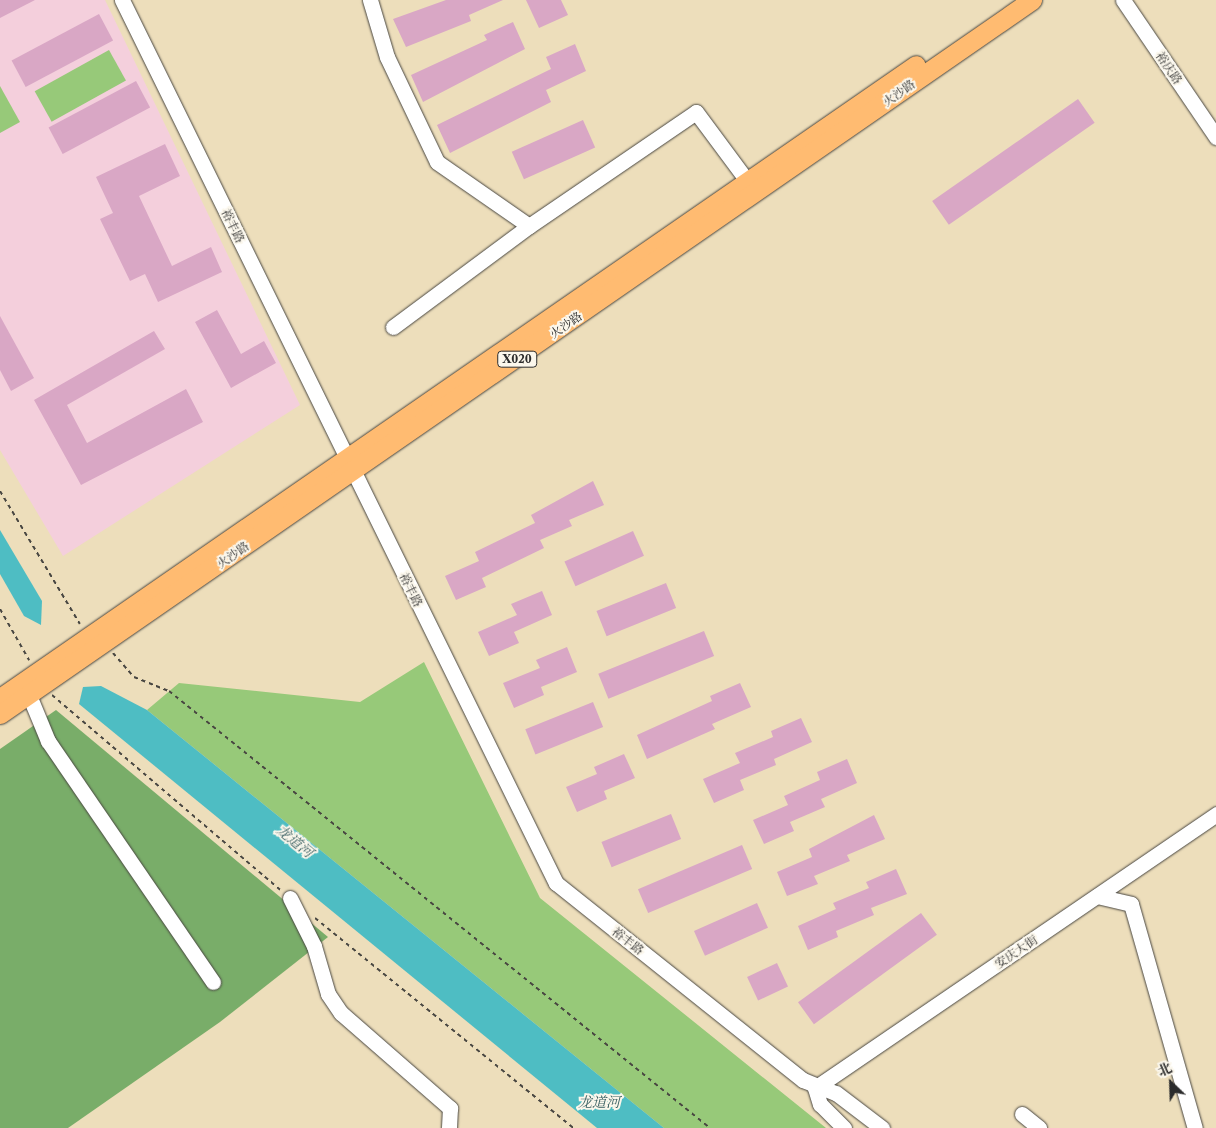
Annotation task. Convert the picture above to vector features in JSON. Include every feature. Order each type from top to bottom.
[{"type":"main road","name":"火沙路","points":[[752,187],[1010,0]]},
{"type":"main road","name":"火沙路","points":[[0,714],[29,695],[96,641],[752,187],[1032,0]]},
{"type":"main road","name":"火沙路","points":[[0,698],[36,673],[96,641]]},
{"type":"street","name":"裕丰路","points":[[122,0],[556,883],[815,1088],[836,1093],[882,1128]]},
{"type":"street","points":[[370,0],[388,57],[437,162],[529,226]]},
{"type":"street","name":"裕庆路","points":[[1123,0],[1216,137]]},
{"type":"street","points":[[394,327],[529,226],[696,112],[752,187]]},
{"type":"street","points":[[29,695],[48,741],[213,982]]},
{"type":"street","name":"安庆大街","points":[[815,1088],[1216,814]]},
{"type":"street","points":[[1098,896],[1131,904],[1195,1128]]},
{"type":"street","points":[[290,898],[314,946],[328,994],[341,1014],[450,1108],[449,1128]]},
{"type":"street","name":"裕丰路","points":[[815,1088],[820,1104],[844,1128]]},
{"type":"street","points":[[1022,1114],[1039,1128]]},
{"type":"path","points":[[0,491],[96,641],[134,677],[169,691],[710,1128]]},
{"type":"path","points":[[0,610],[36,673]]},
{"type":"shaded area","points":[[0,0],[105,0],[300,405],[63,556],[0,450]]},
{"type":"green space","points":[[109,50],[126,81],[52,122],[35,91]]},
{"type":"green space","points":[[0,86],[20,122],[0,133]]},
{"type":"green space","points":[[424,662],[540,898],[826,1128],[664,1128],[147,710],[179,683],[360,702]]},
{"type":"green space","points":[[56,710],[328,937],[220,1022],[68,1128],[0,1128],[0,749]]},
{"type":"water","points":[[0,530],[42,601],[41,625],[24,616],[0,574]]},
{"type":"water","name":"龙道河","points":[[101,686],[147,710],[664,1128],[597,1128],[79,704],[83,687]]},
{"type":"building","points":[[0,0],[35,0],[0,18]]},
{"type":"building","points":[[446,0],[503,0],[469,15],[471,21],[406,47],[393,19]]},
{"type":"building","points":[[526,0],[561,0],[568,15],[539,28]]},
{"type":"building","points":[[99,14],[113,40],[26,87],[12,60]]},
{"type":"building","points":[[513,22],[525,49],[423,102],[411,75],[487,40],[484,35]]},
{"type":"building","points":[[575,44],[586,71],[546,90],[551,102],[450,153],[437,125],[551,69],[546,57]]},
{"type":"building","points":[[136,81],[150,107],[63,154],[49,127]]},
{"type":"building","points":[[1078,99],[1095,123],[949,225],[932,201]]},
{"type":"building","points":[[583,120],[595,147],[524,179],[512,152]]},
{"type":"building","points":[[165,144],[180,176],[139,196],[172,266],[211,247],[222,272],[158,302],[145,274],[130,281],[100,219],[113,213],[96,177]]},
{"type":"building","points":[[217,310],[241,354],[264,341],[276,363],[231,388],[195,322]]},
{"type":"building","points":[[0,316],[34,378],[11,391],[0,370]]},
{"type":"building","points":[[154,331],[165,349],[67,405],[87,443],[186,389],[203,422],[81,485],[34,400]]},
{"type":"building","points":[[593,481],[604,505],[569,520],[572,526],[540,540],[544,548],[482,578],[486,587],[456,600],[445,576],[479,561],[475,552],[535,523],[531,515]]},
{"type":"building","points":[[633,531],[644,556],[575,586],[564,562]]},
{"type":"building","points":[[666,583],[676,608],[607,636],[596,611]]},
{"type":"building","points":[[542,591],[552,615],[514,632],[519,643],[489,656],[478,632],[517,615],[511,604]]},
{"type":"building","points":[[704,631],[714,656],[608,699],[598,674]]},
{"type":"building","points":[[567,647],[577,672],[541,687],[544,695],[514,708],[503,683],[540,668],[536,660]]},
{"type":"building","points":[[740,683],[751,707],[712,724],[715,729],[647,759],[637,735],[712,701],[710,696]]},
{"type":"building","points":[[593,702],[603,727],[535,754],[525,729]]},
{"type":"building","points":[[801,718],[812,742],[774,759],[776,765],[740,780],[744,790],[714,803],[703,779],[740,763],[735,753],[773,737],[771,731]]},
{"type":"building","points":[[624,754],[635,778],[604,791],[607,799],[577,812],[566,787],[597,774],[594,767]]},
{"type":"building","points":[[847,759],[857,783],[821,799],[825,807],[790,822],[794,831],[764,844],[753,820],[788,805],[784,796],[820,780],[817,772]]},
{"type":"building","points":[[671,814],[681,839],[612,867],[601,842]]},
{"type":"building","points":[[874,815],[885,839],[847,855],[850,861],[814,876],[818,884],[787,896],[777,872],[812,857],[809,849]]},
{"type":"building","points":[[742,845],[752,869],[648,913],[638,889]]},
{"type":"building","points":[[896,869],[907,894],[871,908],[874,915],[836,931],[838,937],[808,950],[798,926],[836,909],[833,903],[869,888],[866,882]]},
{"type":"building","points":[[757,903],[768,928],[705,956],[694,931]]},
{"type":"building","points":[[921,913],[937,935],[814,1024],[798,1002]]},
{"type":"building","points":[[777,963],[788,987],[758,1001],[747,977]]}]
